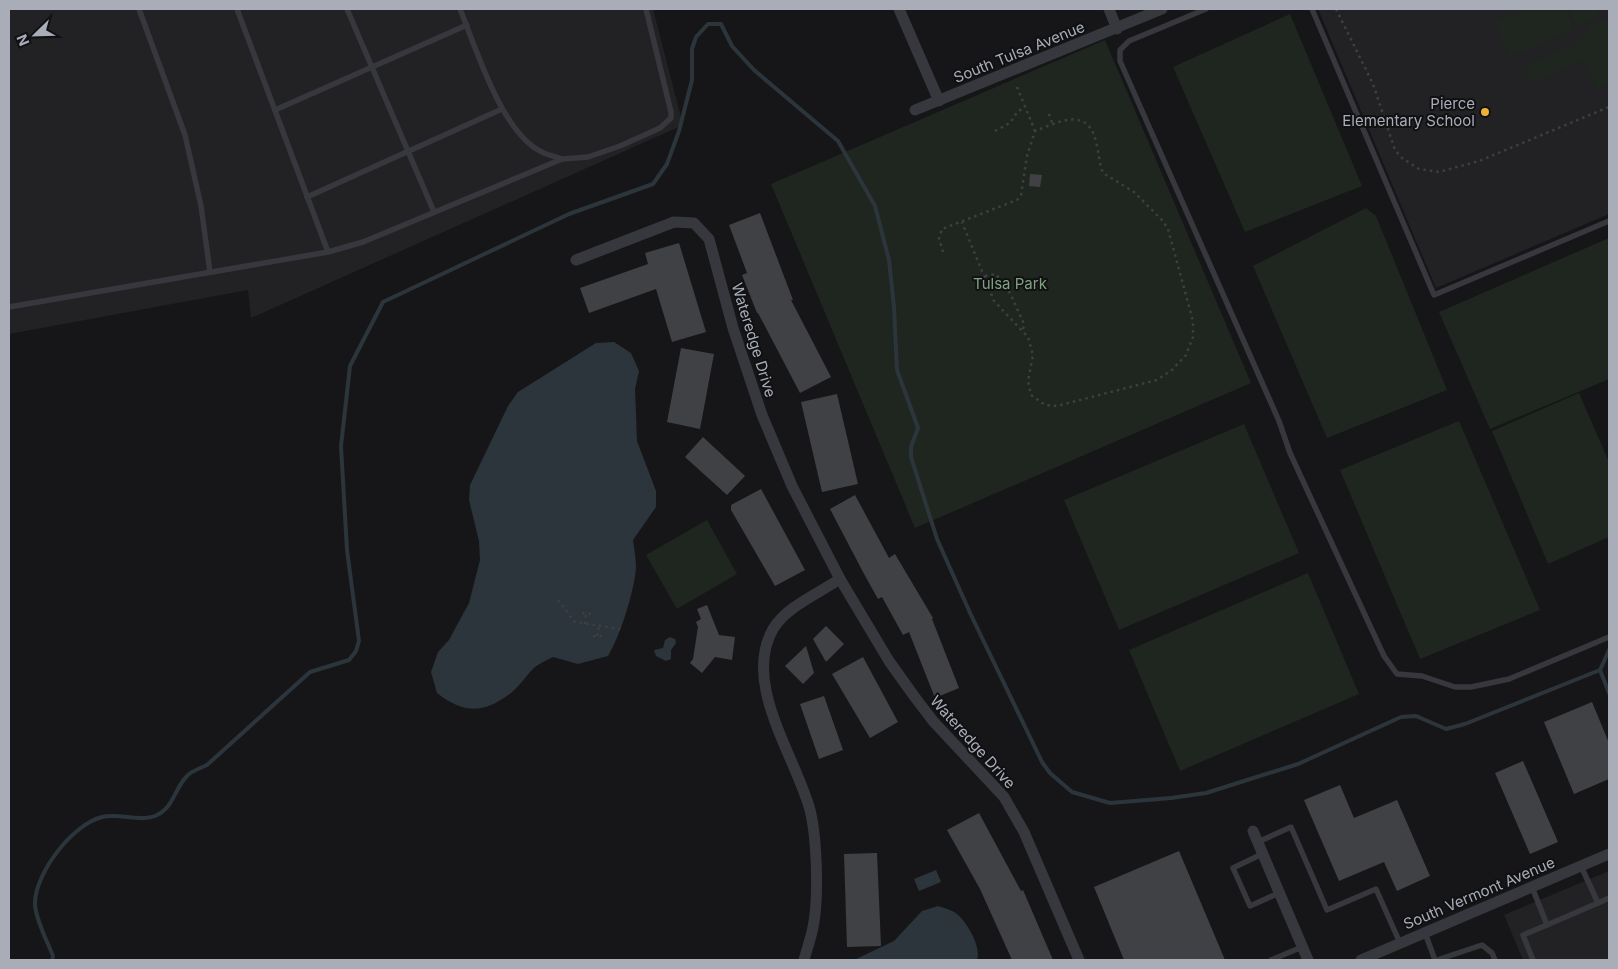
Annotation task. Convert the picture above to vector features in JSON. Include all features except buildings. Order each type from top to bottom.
[{"type":"street","points":[[899,9],[939,101]]},
{"type":"street","points":[[1109,9],[1117,29]]},
{"type":"street","name":"South Tulsa Avenue","points":[[915,110],[1162,9]]},
{"type":"street","name":"Wateredge Drive","points":[[576,260],[674,222],[694,223],[709,239],[733,328],[762,415],[792,486],[840,580],[889,661],[918,703],[932,721],[1004,797],[1024,832],[1079,960]]},
{"type":"street","points":[[804,960],[814,926],[816,886],[810,811],[772,711],[764,682],[762,663],[773,629],[788,613],[840,580]]},
{"type":"street","points":[[1255,836],[1308,960]]},
{"type":"street","name":"South Vermont Avenue","points":[[1361,960],[1609,854]]},
{"type":"lane","points":[[139,9],[185,135],[201,206],[210,272]]},
{"type":"lane","points":[[237,9],[328,252]]},
{"type":"lane","points":[[347,9],[434,212]]},
{"type":"lane","points":[[460,9],[502,109],[515,130],[539,151],[562,159]]},
{"type":"lane","points":[[9,306],[328,252],[363,242],[562,159],[588,157],[620,146],[660,128],[671,118],[646,9]]},
{"type":"lane","points":[[1206,9],[1128,41],[1120,50],[1120,61],[1279,421],[1290,453],[1384,656],[1397,674],[1422,676],[1455,687],[1471,687],[1509,679],[1609,637]]},
{"type":"lane","points":[[1312,9],[1434,295],[1609,221]]},
{"type":"lane","points":[[275,110],[467,25]]},
{"type":"lane","points":[[308,197],[502,109]]},
{"type":"lane","points":[[1255,836],[1291,827],[1327,910],[1376,889],[1400,944]]},
{"type":"lane","points":[[1262,854],[1233,868],[1250,906],[1279,893]]},
{"type":"lane","points":[[1581,866],[1598,903]]},
{"type":"lane","points":[[1532,887],[1547,924]]},
{"type":"lane","points":[[1533,960],[1523,935],[1609,898]]},
{"type":"lane","points":[[1425,933],[1436,960],[1482,945],[1492,954],[1495,960]]},
{"type":"lane","points":[[1271,960],[1302,947]]},
{"type":"path","points":[[1336,9],[1373,84],[1395,150],[1402,158],[1420,169],[1438,172],[1479,161],[1609,107]]},
{"type":"path","points":[[944,252],[939,239],[940,232],[1017,200],[1021,195],[1026,156],[1035,131],[1017,87]]},
{"type":"path","points":[[995,131],[1010,123],[1018,111],[1025,108]]},
{"type":"path","points":[[1049,114],[1053,125]]},
{"type":"path","points":[[962,222],[994,301],[1004,314],[1028,337],[1033,350],[1029,390],[1045,406],[1056,406],[1157,380],[1179,364],[1193,337],[1193,321],[1173,245],[1162,220],[1134,192],[1103,174],[1093,133],[1084,122],[1068,119],[1035,131]]},
{"type":"path","points":[[985,276],[996,274],[1006,285],[1024,324],[1022,330]]},
{"type":"path","points":[[558,600],[575,622],[620,629]]},
{"type":"path","points":[[582,613],[591,614]]},
{"type":"path","points":[[585,624],[586,614]]},
{"type":"path","points":[[597,636],[599,626]]},
{"type":"path","points":[[593,636],[602,636]]},
{"type":"shaded area","points":[[9,9],[653,9],[683,125],[251,318],[248,290],[9,334]]},
{"type":"shaded area","name":"Pierce Elementary School","points":[[1318,9],[1609,9],[1609,214],[1436,288]]},
{"type":"shaded area","points":[[614,342],[631,353],[639,371],[635,389],[637,441],[656,491],[656,507],[633,540],[636,564],[635,576],[630,600],[613,648],[608,656],[578,664],[553,657],[535,667],[518,687],[491,705],[474,709],[456,705],[437,693],[431,672],[438,652],[449,640],[469,603],[480,560],[479,541],[469,500],[470,485],[508,406],[518,392],[596,343]]},
{"type":"shaded area","points":[[670,637],[675,639],[676,643],[671,650],[671,659],[666,661],[656,656],[654,650],[663,648],[665,640]]},
{"type":"shaded area","points":[[936,870],[941,882],[919,891],[914,879]]},
{"type":"shaded area","points":[[1609,871],[1609,960],[1523,960],[1504,915]]},
{"type":"shaded area","points":[[938,906],[955,913],[965,923],[976,942],[977,960],[854,960],[894,941],[922,911]]},
{"type":"green space","points":[[1525,9],[1567,9],[1575,30],[1509,57],[1494,21]]},
{"type":"green space","points":[[1570,9],[1597,9],[1600,16],[1576,25]]},
{"type":"green space","points":[[1290,14],[1362,186],[1245,232],[1173,67]]},
{"type":"green space","points":[[1599,21],[1609,21],[1609,83],[1596,88],[1584,60],[1535,81],[1530,79],[1526,69],[1527,64],[1578,43],[1590,26]]},
{"type":"green space","name":"Tulsa Park","points":[[1105,40],[1251,383],[915,528],[771,184]]},
{"type":"green space","points":[[1366,208],[1376,216],[1447,390],[1327,438],[1253,266]]},
{"type":"green space","points":[[1609,238],[1609,379],[1490,429],[1439,312]]},
{"type":"green space","points":[[1579,393],[1609,462],[1609,537],[1548,564],[1492,431]]},
{"type":"green space","points":[[1459,421],[1540,610],[1420,659],[1340,470]]},
{"type":"green space","points":[[1244,424],[1299,553],[1119,630],[1064,500]]},
{"type":"green space","points":[[707,520],[737,574],[677,609],[646,555]]},
{"type":"green space","points":[[1308,573],[1359,694],[1180,771],[1129,650]]},
{"type":"waterway","points":[[52,960],[53,956],[39,922],[35,902],[42,877],[49,864],[68,839],[91,821],[102,817],[149,818],[161,813],[189,774],[207,765],[310,672],[349,660],[356,651],[359,641],[347,550],[341,446],[350,366],[383,302],[569,214],[653,184],[667,164],[679,131],[692,80],[692,49],[696,37],[708,24],[721,24],[732,46],[754,70],[838,141],[875,206],[889,260],[894,307],[897,370],[918,428],[911,447],[911,457],[937,539],[971,615],[1042,762],[1050,773],[1072,792],[1110,803],[1206,793],[1298,764],[1401,717],[1416,716],[1446,729],[1465,724],[1600,670],[1609,650]]},
{"type":"waterway","points":[[1600,670],[1609,693]]},
{"type":"place","name":"Pierce Elementary School","points":[[1485,112]]}]
